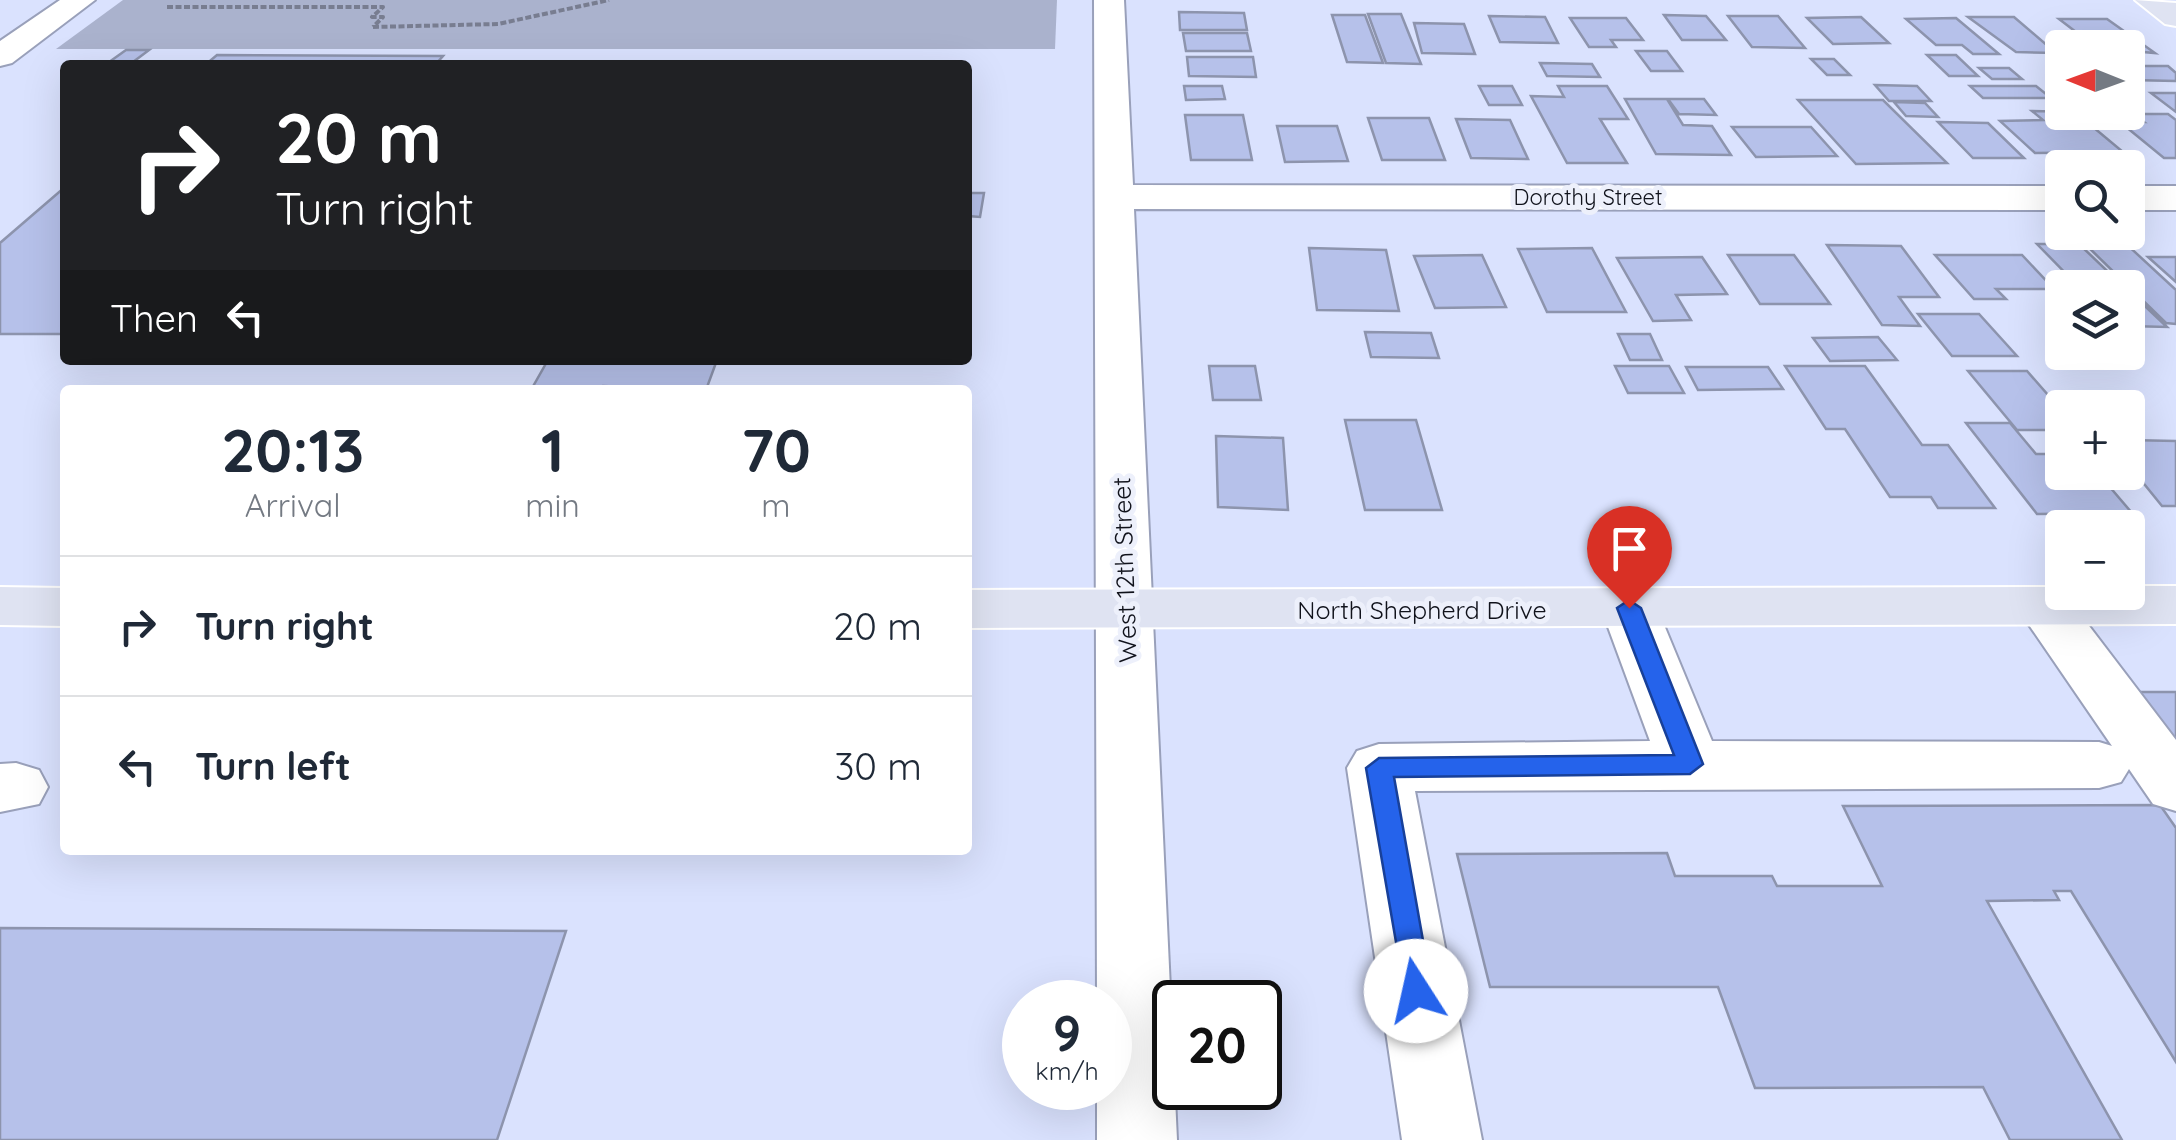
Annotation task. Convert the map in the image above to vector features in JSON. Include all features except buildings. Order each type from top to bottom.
[{"type":"main road","points":[[2150,0],[2176,17]]},
{"type":"main road","name":"North Shepherd Drive","points":[[972,609],[2176,605]]},
{"type":"main road","points":[[0,606],[60,607]]},
{"type":"street","points":[[5,49],[80,0]]},
{"type":"street","name":"West 12th Street","points":[[1110,0],[1137,1140]]},
{"type":"street","name":"Dorothy Street","points":[[1114,196],[2045,198]]},
{"type":"street","points":[[2145,198],[2176,198]]},
{"type":"street","points":[[2044,606],[2176,786]]},
{"type":"street","points":[[1629,608],[1690,764]]},
{"type":"street","points":[[1442,1140],[1379,768],[2099,765]]},
{"type":"path","points":[[191,7],[194,0]]},
{"type":"path","points":[[300,7],[308,0]]},
{"type":"path","points":[[167,7],[383,7],[372,17],[382,17],[371,27],[498,24],[609,0]]},
{"type":"shaded area","points":[[123,0],[1057,0],[1055,49],[56,49]]},
{"type":"route","points":[[1416,991],[1379,768],[1690,764],[1629,608]]}]
